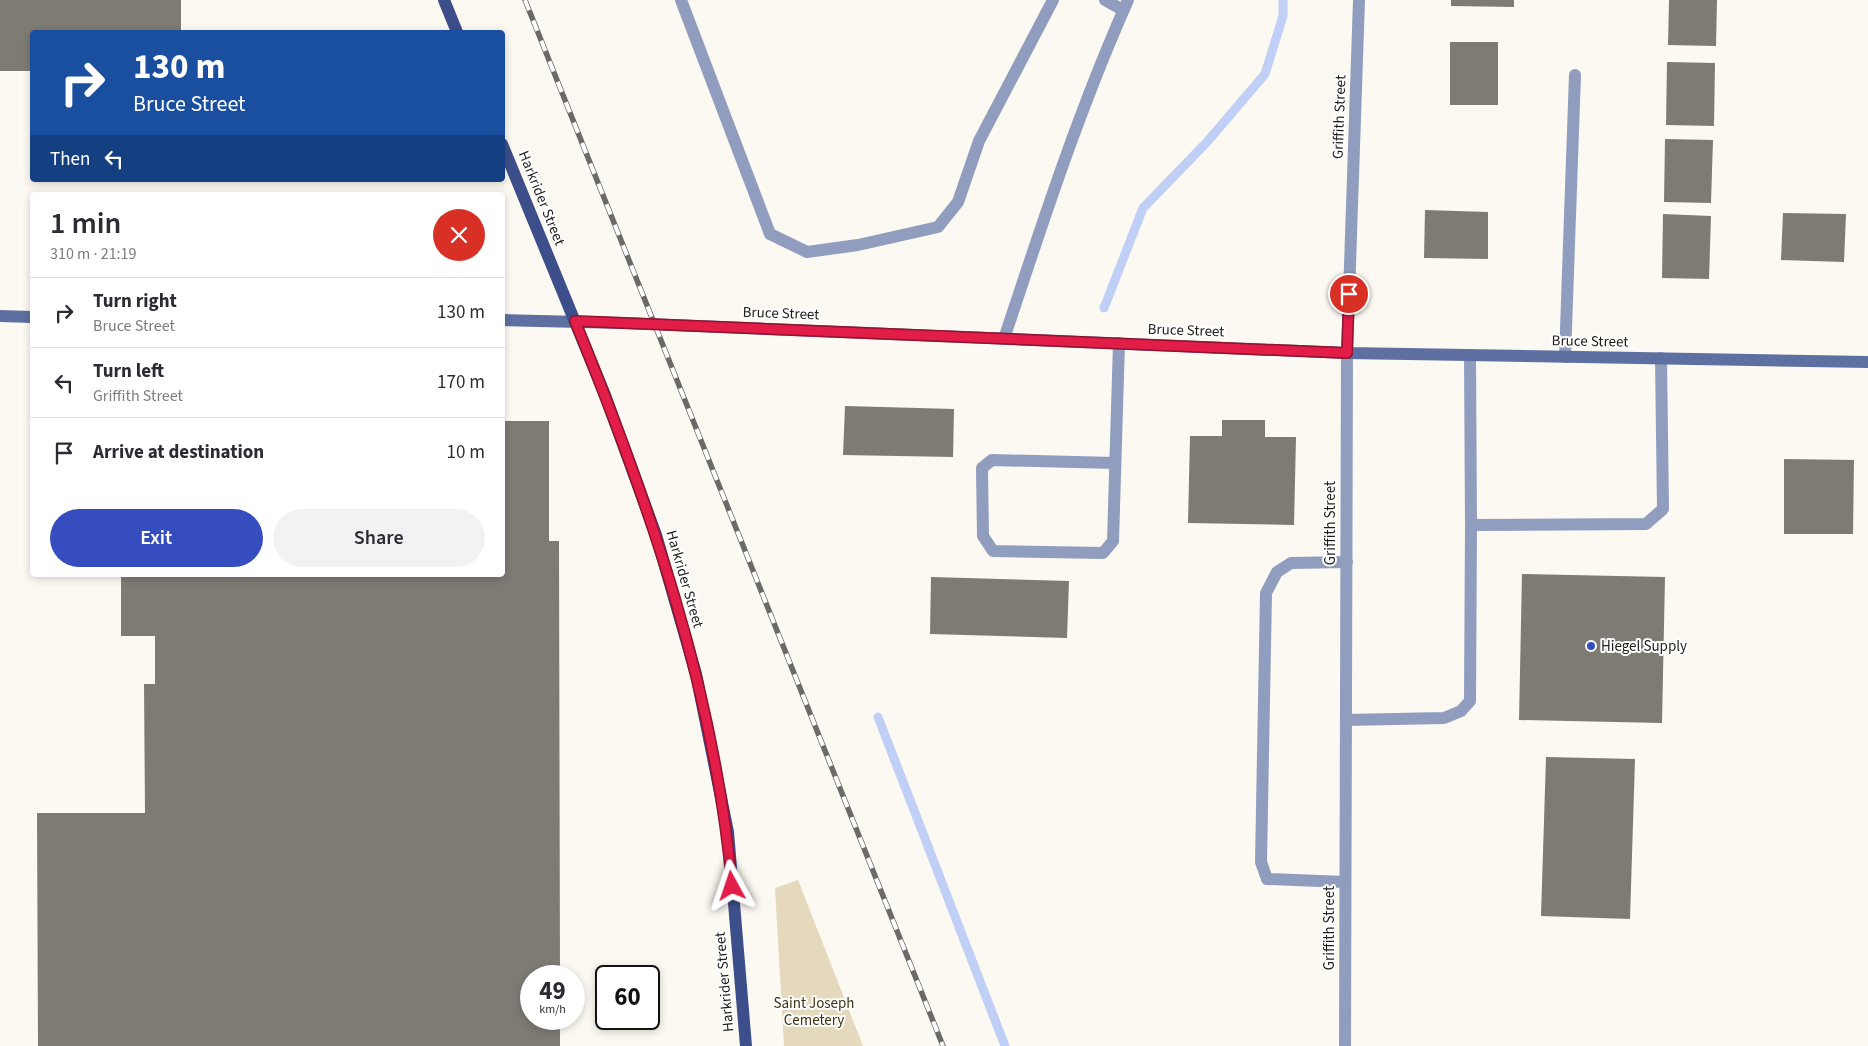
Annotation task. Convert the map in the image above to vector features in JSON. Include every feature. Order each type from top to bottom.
[{"type":"main road","points":[[444,0],[456,30]]},
{"type":"main road","name":"Harkrider Street","points":[[505,151],[605,395],[656,536],[696,674],[728,832],[746,1046]]},
{"type":"street","points":[[680,0],[770,234],[807,252],[858,245],[938,227],[958,202],[979,140],[1053,0]]},
{"type":"street","points":[[1004,338],[1058,172],[1102,57],[1125,5],[1105,0]]},
{"type":"street","name":"Griffith Street","points":[[1345,1046],[1347,353],[1359,0]]},
{"type":"street","points":[[1565,357],[1575,75]]},
{"type":"street","points":[[0,316],[30,317]]},
{"type":"street","name":"Bruce Street","points":[[505,320],[575,321],[1347,353],[1868,362]]},
{"type":"street","points":[[1115,462],[992,460],[982,468],[983,536],[993,551],[1103,553],[1113,541],[1119,343]]},
{"type":"street","points":[[1346,720],[1444,718],[1460,711],[1470,701],[1470,355]]},
{"type":"street","points":[[1471,525],[1646,524],[1663,509],[1661,358]]},
{"type":"street","points":[[1345,882],[1268,879],[1261,862],[1266,593],[1277,572],[1291,563],[1346,562]]},
{"type":"green space","name":"Saint Joseph Cemetery","points":[[798,880],[863,1046],[784,1046],[775,888]]},
{"type":"building","points":[[0,0],[181,0],[181,30],[30,30],[30,71],[0,71]]},
{"type":"building","points":[[1451,0],[1514,0],[1514,7],[1451,6]]},
{"type":"building","points":[[1669,0],[1717,0],[1716,46],[1668,45]]},
{"type":"building","points":[[1450,42],[1498,42],[1498,105],[1450,105]]},
{"type":"building","points":[[1667,62],[1715,63],[1714,126],[1666,125]]},
{"type":"building","points":[[1665,139],[1713,140],[1711,203],[1664,202]]},
{"type":"building","points":[[1425,210],[1488,212],[1488,259],[1424,258]]},
{"type":"building","points":[[1783,213],[1846,214],[1844,262],[1781,260]]},
{"type":"building","points":[[1663,214],[1711,216],[1709,279],[1662,278]]},
{"type":"building","points":[[845,406],[954,409],[953,457],[843,455]]},
{"type":"building","points":[[1222,420],[1265,420],[1265,437],[1296,437],[1294,525],[1188,523],[1190,436],[1222,436]]},
{"type":"building","points":[[505,421],[549,421],[549,541],[559,541],[560,965],[520,965],[520,1030],[560,1030],[560,1046],[38,1046],[37,813],[145,813],[144,684],[155,684],[155,636],[121,636],[121,577],[505,577]]},
{"type":"building","points":[[1784,459],[1854,460],[1853,534],[1784,534]]},
{"type":"building","points":[[1522,574],[1665,577],[1662,723],[1519,720]]},
{"type":"building","points":[[931,577],[1069,581],[1067,638],[930,634]]},
{"type":"building","points":[[1546,757],[1635,759],[1630,919],[1541,916]]},
{"type":"waterway","points":[[1104,308],[1143,208],[1207,142],[1265,74],[1283,16],[1283,0]]},
{"type":"waterway","points":[[878,717],[1005,1046]]},
{"type":"railway","points":[[525,0],[943,1046]]},
{"type":"place","name":"Hiegel Supply","points":[[1591,646]]},
{"type":"route","points":[[732,886],[728,832],[696,674],[656,536],[605,395],[575,321],[1347,353],[1349,294]]}]
